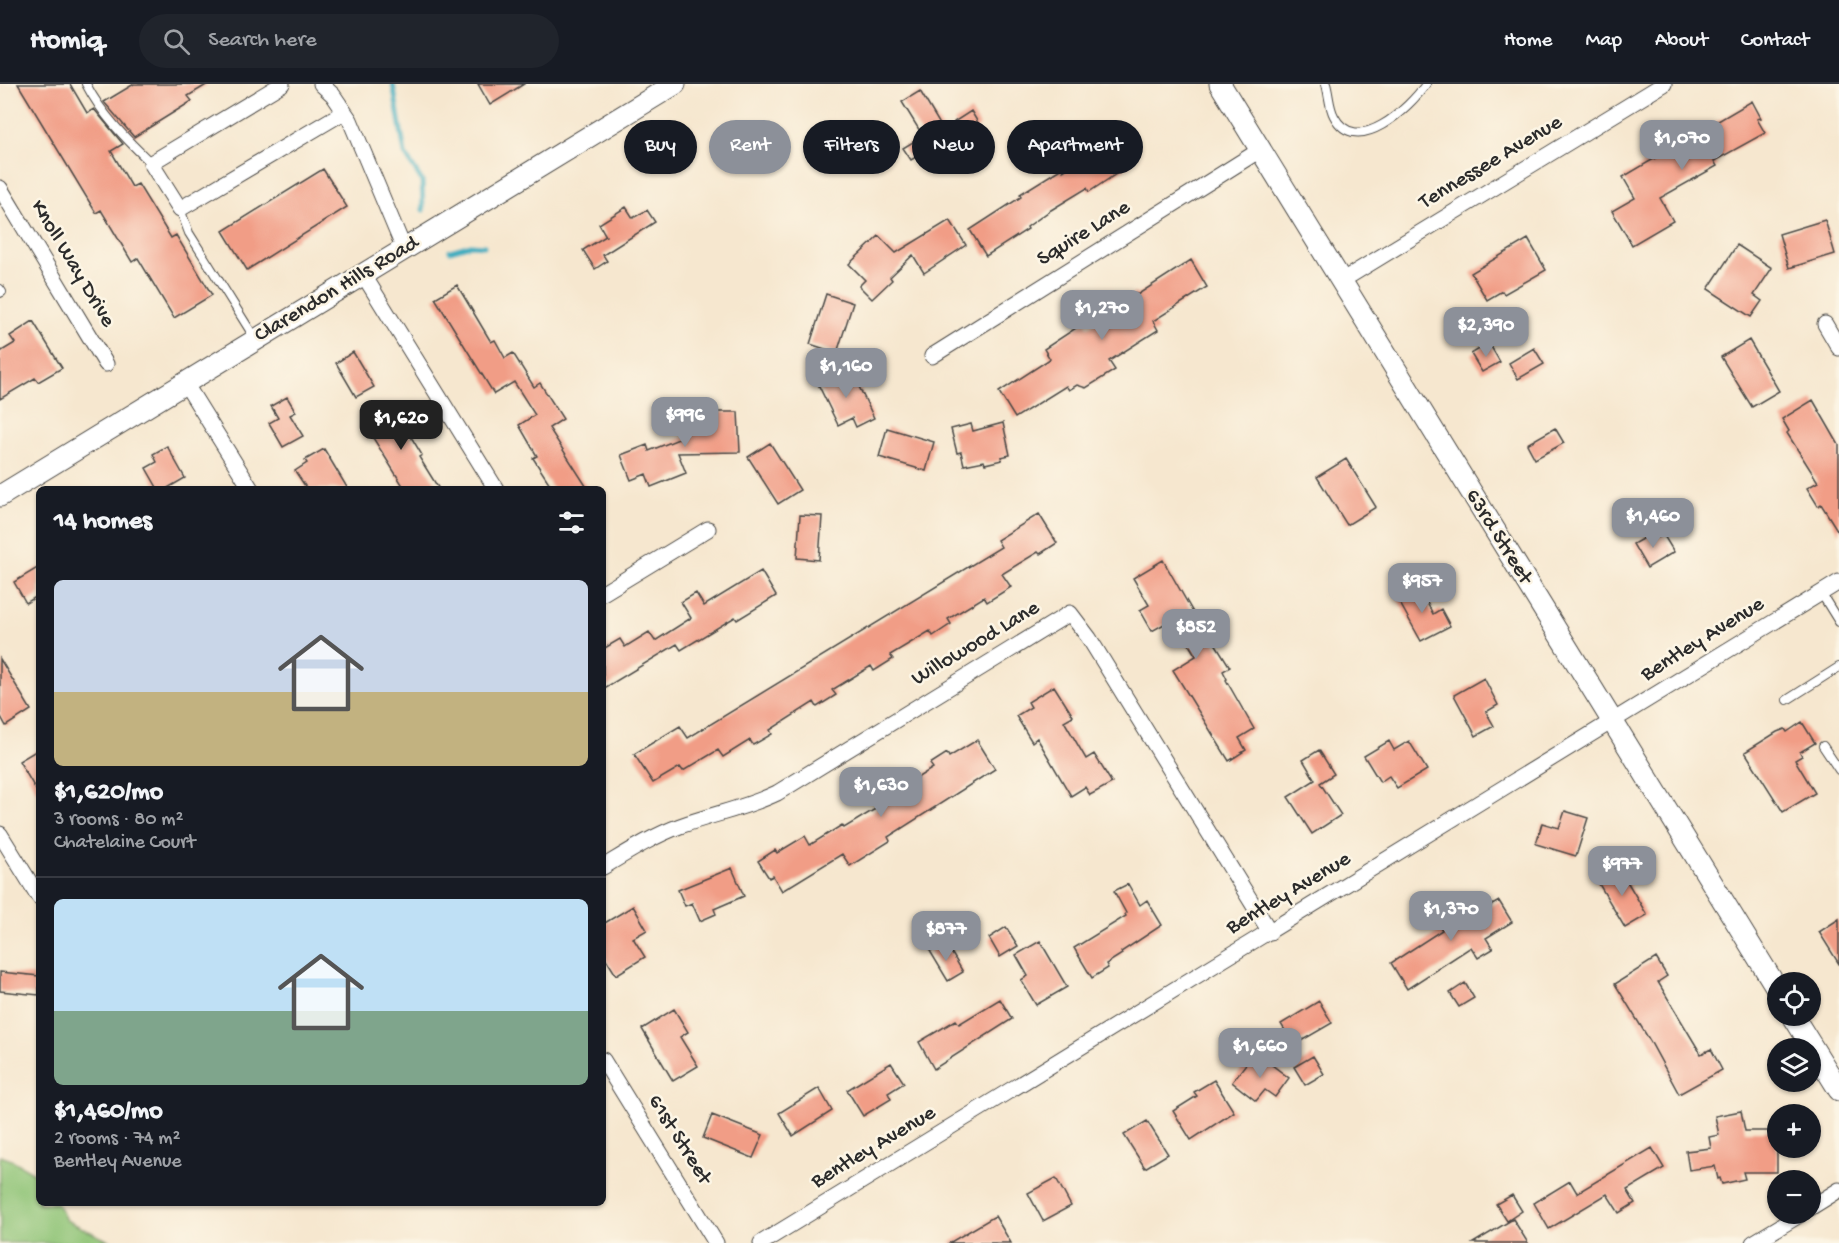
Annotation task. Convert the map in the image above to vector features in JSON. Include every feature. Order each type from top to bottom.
[{"type":"main road","name":"Clarendon Hills Road","points":[[0,496],[675,84]]},
{"type":"main road","name":"63rd Street","points":[[1220,84],[1767,972]]},
{"type":"main road","points":[[1799,1026],[1839,1090]]},
{"type":"street","points":[[282,84],[151,163],[180,209],[344,112]]},
{"type":"street","points":[[321,84],[333,95],[358,138],[404,249]]},
{"type":"street","name":"Tennessee Avenue","points":[[1341,281],[1664,84]]},
{"type":"street","name":"Squire Lane","points":[[932,356],[1260,150]]},
{"type":"street","name":"Knoll Way Drive","points":[[0,188],[106,364]]},
{"type":"street","points":[[363,274],[494,486]]},
{"type":"street","points":[[1825,324],[1839,348]]},
{"type":"street","points":[[185,383],[249,486]]},
{"type":"street","points":[[606,591],[708,529]]},
{"type":"street","name":"Bentley Avenue","points":[[761,1243],[1839,582]]},
{"type":"street","name":"Willowood Lane","points":[[606,865],[657,835],[777,793],[1070,613],[1089,638],[1270,932]]},
{"type":"street","points":[[0,834],[36,892]]},
{"type":"street","name":"61st Street","points":[[606,1065],[716,1243]]},
{"type":"street","points":[[1821,1201],[1839,1190]]},
{"type":"street","points":[[1753,1243],[1784,1224]]},
{"type":"lane","points":[[86,84],[101,109],[117,129],[151,163]]},
{"type":"lane","points":[[1326,84],[1333,115],[1341,126],[1352,132],[1363,132],[1376,128],[1404,110],[1426,84]]},
{"type":"lane","points":[[180,209],[189,233],[256,340]]},
{"type":"lane","points":[[1821,593],[1839,622]]},
{"type":"lane","points":[[1787,700],[1839,668]]},
{"type":"lane","points":[[1823,746],[1839,770]]},
{"type":"green space","points":[[0,1156],[12,1160],[36,1174],[36,1206],[59,1206],[66,1220],[113,1243],[0,1243]]},
{"type":"building","points":[[18,84],[70,84],[87,113],[94,109],[123,144],[111,151],[132,187],[138,184],[171,238],[176,235],[212,295],[174,318],[138,258],[132,262],[101,210],[96,213]]},
{"type":"building","points":[[134,84],[208,84],[188,96],[192,101],[134,137],[104,102]]},
{"type":"building","points":[[478,84],[524,84],[490,105]]},
{"type":"building","points":[[920,91],[937,120],[913,120],[902,102]]},
{"type":"building","points":[[1752,101],[1761,118],[1757,119],[1765,133],[1714,161],[1717,166],[1660,198],[1673,221],[1632,245],[1612,211],[1635,198],[1623,177]]},
{"type":"building","points":[[971,111],[976,120],[957,120]]},
{"type":"building","points":[[912,143],[912,159],[911,160],[903,148]]},
{"type":"building","points":[[323,169],[347,207],[247,270],[223,231]]},
{"type":"building","points":[[1052,174],[1116,174],[1089,192],[1087,188],[1051,210],[1027,227],[1028,229],[986,256],[970,230],[1021,197],[1020,194]]},
{"type":"building","points":[[626,207],[633,218],[647,210],[655,222],[603,255],[607,261],[595,269],[583,250],[606,236],[599,224]]},
{"type":"building","points":[[950,220],[966,245],[924,273],[913,255],[890,277],[892,280],[872,299],[859,286],[865,280],[849,264],[879,236],[896,253]]},
{"type":"building","points":[[1825,220],[1835,254],[1789,268],[1779,234]]},
{"type":"building","points":[[1528,239],[1546,270],[1504,294],[1502,291],[1487,300],[1471,273]]},
{"type":"building","points":[[1737,245],[1772,268],[1754,295],[1762,301],[1751,317],[1708,289]]},
{"type":"building","points":[[1191,260],[1207,287],[1153,321],[1158,330],[1109,361],[1115,370],[1086,388],[1077,385],[1069,390],[1066,386],[1015,418],[999,392],[1050,359],[1044,349],[1085,322],[1088,327],[1126,303],[1124,300],[1135,293],[1137,295]]},
{"type":"building","points":[[457,285],[491,342],[495,340],[505,358],[513,353],[534,387],[540,383],[563,419],[549,428],[586,486],[551,486],[533,458],[537,456],[519,425],[535,415],[514,382],[494,394],[435,298]]},
{"type":"building","points":[[826,294],[853,303],[837,353],[810,344]]},
{"type":"building","points":[[33,321],[62,368],[38,382],[35,378],[0,399],[0,352],[15,343],[10,336]]},
{"type":"building","points":[[1749,340],[1779,391],[1752,407],[1721,357]]},
{"type":"building","points":[[1489,343],[1500,362],[1482,372],[1471,354]]},
{"type":"building","points":[[1534,348],[1544,364],[1518,379],[1509,363]]},
{"type":"building","points":[[353,352],[374,387],[356,397],[336,363]]},
{"type":"building","points":[[850,368],[874,418],[856,427],[852,418],[838,425],[818,384]]},
{"type":"building","points":[[287,397],[296,412],[290,415],[303,436],[283,447],[269,423],[278,418],[271,406]]},
{"type":"building","points":[[1813,400],[1839,445],[1839,533],[1821,504],[1818,506],[1807,488],[1818,482],[1787,433],[1789,431],[1782,419]]},
{"type":"building","points":[[393,407],[422,455],[419,457],[437,486],[403,486],[365,425]]},
{"type":"building","points":[[707,412],[738,412],[740,452],[678,453],[686,473],[651,487],[646,474],[631,480],[621,455],[647,445],[649,451],[686,436],[686,421],[707,421]]},
{"type":"building","points":[[1003,423],[1010,455],[1001,457],[1002,460],[985,464],[984,461],[964,465],[961,452],[957,453],[951,429],[971,424],[973,431]]},
{"type":"building","points":[[887,428],[934,442],[926,471],[879,457]]},
{"type":"building","points":[[1555,428],[1564,443],[1535,459],[1527,444]]},
{"type":"building","points":[[770,443],[800,490],[778,504],[748,457]]},
{"type":"building","points":[[167,446],[185,478],[171,486],[156,486],[146,468],[157,462],[153,454]]},
{"type":"building","points":[[324,449],[346,486],[305,486],[295,471],[307,463],[305,460]]},
{"type":"building","points":[[1346,459],[1376,507],[1347,525],[1317,477]]},
{"type":"building","points":[[1039,514],[1057,543],[1002,574],[1011,587],[987,602],[984,597],[948,619],[951,624],[933,636],[930,631],[890,655],[893,659],[874,671],[871,666],[832,690],[836,695],[817,707],[814,702],[770,730],[772,734],[753,745],[750,740],[723,757],[718,750],[683,771],[680,767],[653,783],[634,754],[680,726],[688,738],[1001,547],[997,540]]},
{"type":"building","points":[[800,515],[822,516],[819,560],[797,558]]},
{"type":"building","points":[[1656,531],[1659,537],[1663,534],[1674,552],[1647,568],[1633,544]]},
{"type":"building","points":[[1163,560],[1202,628],[1205,627],[1230,667],[1223,671],[1226,680],[1254,729],[1239,738],[1246,750],[1229,761],[1173,670],[1196,656],[1173,619],[1152,631],[1140,610],[1149,605],[1133,578]]},
{"type":"building","points":[[36,569],[36,597],[26,603],[14,582]]},
{"type":"building","points":[[761,571],[776,596],[737,620],[735,617],[681,650],[677,644],[606,687],[606,647],[620,639],[625,647],[649,632],[655,641],[691,618],[681,602],[696,593],[704,606]]},
{"type":"building","points":[[1417,584],[1433,614],[1441,609],[1450,626],[1421,641],[1396,596]]},
{"type":"building","points":[[0,659],[31,710],[6,726],[0,715]]},
{"type":"building","points":[[1484,678],[1498,705],[1486,712],[1494,726],[1476,736],[1454,695]]},
{"type":"building","points":[[1054,686],[1073,716],[1064,721],[1086,759],[1094,754],[1112,783],[1090,795],[1085,787],[1071,796],[1037,738],[1032,742],[1016,716],[1031,707],[1028,702]]},
{"type":"building","points":[[1802,722],[1815,743],[1800,752],[1802,756],[1795,760],[1815,793],[1783,812],[1745,752],[1777,732],[1785,729],[1787,732]]},
{"type":"building","points":[[977,740],[995,769],[888,837],[890,841],[850,866],[842,854],[782,891],[773,876],[769,878],[758,861],[775,850],[777,853],[805,836],[810,845],[842,825],[844,828],[882,805],[877,798],[895,788],[896,791],[933,768],[930,764],[947,753],[949,757]]},
{"type":"building","points":[[1389,741],[1394,750],[1409,741],[1427,770],[1397,788],[1389,776],[1380,782],[1364,756]]},
{"type":"building","points":[[1319,750],[1334,774],[1320,783],[1341,815],[1312,834],[1288,797],[1315,780],[1303,760]]},
{"type":"building","points":[[36,751],[36,790],[19,761]]},
{"type":"building","points":[[1565,811],[1588,818],[1576,856],[1536,844],[1542,823],[1559,828]]},
{"type":"building","points":[[1618,866],[1647,915],[1625,928],[1596,879]]},
{"type":"building","points":[[732,868],[744,896],[714,909],[716,914],[700,921],[692,903],[685,906],[678,890]]},
{"type":"building","points":[[1128,884],[1140,905],[1147,900],[1162,925],[1121,952],[1122,954],[1106,964],[1108,968],[1092,978],[1074,948],[1126,916],[1114,891]]},
{"type":"building","points":[[1499,901],[1512,922],[1486,938],[1493,949],[1478,958],[1471,947],[1407,989],[1391,963],[1442,930],[1432,915],[1450,905],[1461,923]]},
{"type":"building","points":[[633,906],[647,930],[633,938],[645,957],[616,975],[606,959],[606,922]]},
{"type":"building","points":[[1839,919],[1839,964],[1819,932]]},
{"type":"building","points":[[1006,927],[1018,946],[1000,957],[989,938]]},
{"type":"building","points":[[1040,941],[1067,987],[1036,1005],[1021,980],[1028,976],[1016,955]]},
{"type":"building","points":[[945,942],[963,972],[948,981],[930,951]]},
{"type":"building","points":[[1656,958],[1667,976],[1658,982],[1701,1054],[1711,1049],[1722,1070],[1679,1094],[1615,984]]},
{"type":"building","points":[[0,972],[36,976],[36,995],[0,991]]},
{"type":"building","points":[[1465,983],[1474,998],[1459,1007],[1450,993]]},
{"type":"building","points":[[1000,999],[1012,1019],[934,1069],[919,1042],[956,1020],[959,1024]]},
{"type":"building","points":[[1319,1001],[1332,1023],[1294,1045],[1281,1024]]},
{"type":"building","points":[[674,1009],[688,1032],[680,1037],[698,1066],[673,1081],[642,1029]]},
{"type":"building","points":[[1252,1056],[1261,1063],[1264,1059],[1289,1078],[1275,1097],[1265,1090],[1256,1101],[1232,1082]]},
{"type":"building","points":[[1313,1056],[1324,1074],[1305,1085],[1294,1067]]},
{"type":"building","points":[[891,1063],[904,1083],[888,1093],[891,1099],[863,1116],[847,1090]]},
{"type":"building","points":[[1214,1080],[1234,1112],[1191,1140],[1173,1111],[1197,1096],[1194,1092]]},
{"type":"building","points":[[819,1088],[832,1111],[793,1136],[779,1113]]},
{"type":"building","points":[[1741,1111],[1745,1131],[1767,1131],[1767,1158],[1777,1158],[1777,1170],[1743,1172],[1745,1179],[1722,1184],[1720,1178],[1718,1179],[1715,1166],[1689,1170],[1686,1151],[1711,1148],[1709,1137],[1719,1135],[1715,1116]]},
{"type":"building","points":[[712,1115],[763,1135],[753,1158],[703,1138]]},
{"type":"building","points":[[1147,1121],[1168,1154],[1145,1168],[1124,1135]]},
{"type":"building","points":[[1652,1148],[1664,1168],[1627,1190],[1635,1203],[1619,1213],[1607,1194],[1549,1229],[1534,1203],[1570,1181],[1577,1193]]},
{"type":"building","points":[[1056,1178],[1071,1206],[1043,1221],[1028,1193]]},
{"type":"building","points":[[1512,1195],[1522,1211],[1507,1221],[1496,1204]]},
{"type":"building","points":[[995,1216],[1011,1243],[949,1243]]},
{"type":"building","points":[[1513,1219],[1528,1243],[1473,1243]]},
{"type":"waterway","points":[[393,84],[405,154],[422,181],[423,210]]},
{"type":"waterway","points":[[450,251],[471,245],[484,246]]}]
